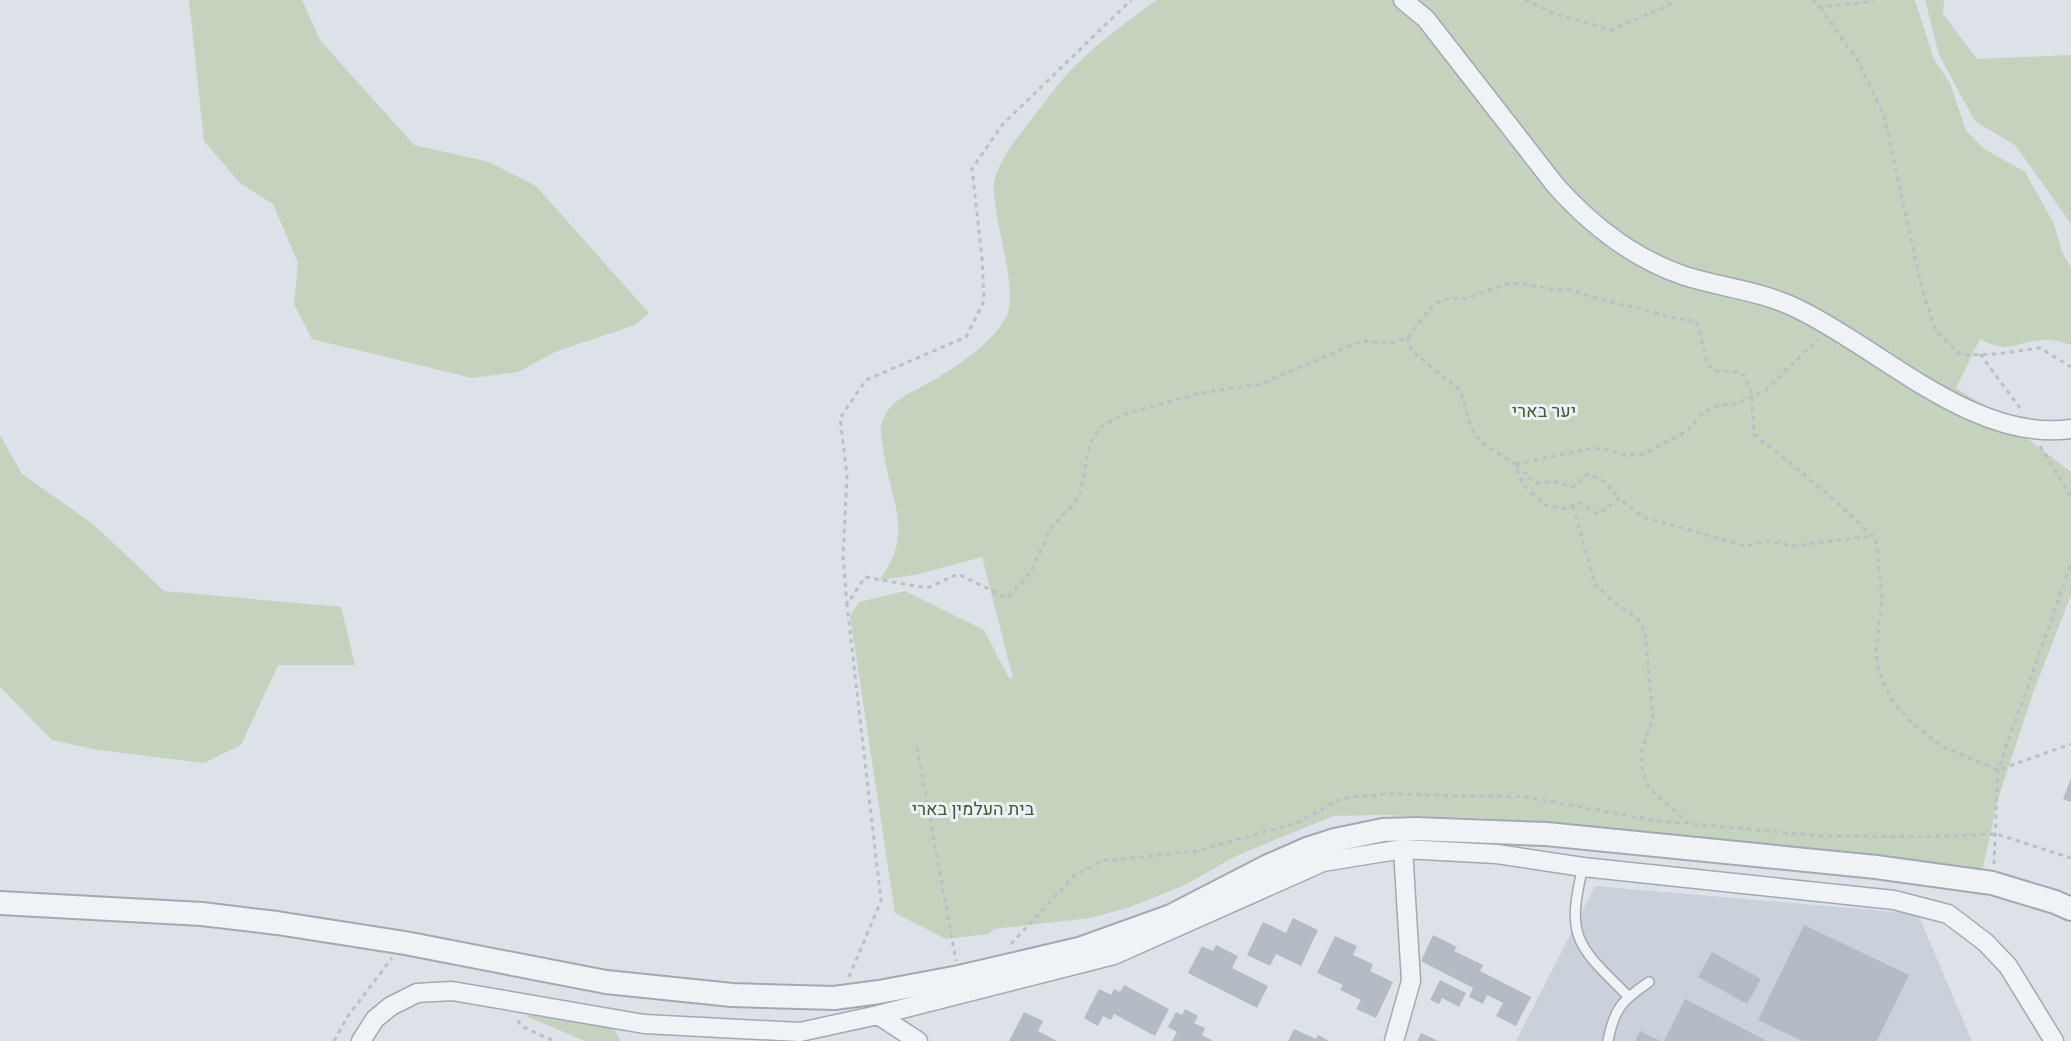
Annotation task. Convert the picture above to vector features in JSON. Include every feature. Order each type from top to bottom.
[{"type":"street","points":[[1403,0],[1426,19],[1556,186],[1576,208],[1634,252],[1660,266],[1686,276],[1758,293],[1800,309],[1958,406],[1991,419],[2030,428],[2071,429]]},
{"type":"street","points":[[0,903],[202,914],[277,922],[405,943],[606,982],[732,995],[834,998],[959,977],[1079,950],[1171,916],[1268,866],[1307,849],[1335,840],[1383,831],[1416,829],[1546,834],[1876,867],[1992,884],[2055,902],[2071,909]]},
{"type":"street","points":[[1394,1041],[1411,981],[1403,849]]},
{"type":"street","points":[[361,1041],[375,1019],[391,1006],[417,993],[452,991],[522,1003],[642,1033],[800,1032],[878,1015],[1113,955],[1323,862],[1403,849],[1497,854],[1583,867],[1894,900],[1948,914],[1985,942],[2008,966],[2054,1041]]},
{"type":"street","points":[[878,1015],[918,1041]]},
{"type":"lane","points":[[1583,867],[1575,898],[1576,933],[1596,964],[1628,996]]},
{"type":"lane","points":[[1608,1041],[1612,1018],[1628,996],[1649,982]]},
{"type":"path","points":[[834,998],[852,973],[881,901],[846,605],[843,556],[847,475],[840,418],[866,380],[966,337],[984,301],[982,258],[972,169],[1002,125],[1131,0]]},
{"type":"path","points":[[1525,0],[1555,14],[1612,30],[1669,5],[1675,0]]},
{"type":"path","points":[[1812,0],[1820,7],[1858,61],[1884,116],[1921,285],[1936,332],[1961,355],[2040,348],[2071,367]]},
{"type":"path","points":[[1820,7],[1873,0]]},
{"type":"path","points":[[846,605],[866,577],[927,588],[958,574],[1006,598],[1030,573],[1051,528],[1078,498],[1090,444],[1099,428],[1122,415],[1205,392],[1260,384],[1362,341],[1391,343],[1408,337],[1435,303],[1449,298],[1464,299],[1507,284],[1522,283],[1552,290],[1569,290],[1684,320],[1696,320],[1708,364],[1714,371],[1733,371],[1744,375],[1752,397],[1754,434],[1823,490],[1876,539],[1882,599],[1876,652],[1879,672],[1891,699],[1909,720],[1941,746],[1998,770],[2071,744]]},
{"type":"path","points":[[1515,464],[1593,448],[1625,455],[1644,454],[1686,431],[1704,412],[1717,406],[1737,403],[1766,390],[1830,328]]},
{"type":"path","points":[[1408,337],[1411,350],[1461,391],[1471,428],[1482,443],[1515,464],[1535,483],[1555,482],[1573,487],[1588,474],[1604,481],[1619,498],[1643,517],[1745,546],[1768,541],[1793,546],[1872,536]]},
{"type":"path","points":[[1980,354],[2017,403],[2071,496]]},
{"type":"path","points":[[1515,464],[1523,485],[1546,504],[1563,509],[1581,503],[1598,514],[1619,498]]},
{"type":"path","points":[[1573,506],[1595,584],[1615,603],[1636,617],[1645,631],[1653,718],[1642,750],[1642,767],[1648,787],[1690,824]]},
{"type":"path","points":[[1992,884],[1998,770],[2071,564]]},
{"type":"path","points":[[917,747],[959,977]]},
{"type":"path","points":[[1996,834],[2071,858]]},
{"type":"path","points":[[334,1041],[348,1016],[405,943]]},
{"type":"path","points":[[522,1003],[519,1023],[554,1041]]},
{"type":"shaded area","points":[[1595,886],[1918,914],[1972,1041],[1516,1041]]},
{"type":"green space","points":[[189,0],[302,0],[320,40],[414,145],[489,162],[536,186],[649,313],[635,325],[555,352],[518,372],[472,378],[312,339],[294,304],[298,263],[273,204],[240,183],[204,141]]},
{"type":"green space","name":"יער בארי","points":[[1157,0],[1915,0],[1934,60],[1950,83],[1966,131],[1983,148],[2025,172],[2054,224],[2062,252],[2071,268],[2071,345],[2046,340],[2005,347],[1980,339],[1956,388],[1988,408],[2071,472],[2071,595],[2033,693],[1998,799],[1983,867],[1979,869],[1481,818],[1333,816],[1236,856],[1185,885],[1127,908],[1090,918],[994,929],[989,934],[946,939],[895,913],[850,616],[859,602],[905,591],[984,630],[1009,678],[1013,678],[982,557],[915,575],[879,580],[890,563],[896,546],[898,530],[881,428],[889,409],[896,402],[968,358],[1000,327],[1006,317],[1010,295],[994,194],[994,183],[1001,163],[1014,142],[1070,71],[1105,39]]},
{"type":"green space","points":[[1925,0],[1944,0],[1943,14],[1977,59],[2071,55],[2071,224],[2016,146],[1975,121],[1939,55]]},
{"type":"green space","points":[[0,435],[22,474],[93,524],[164,591],[341,607],[355,665],[278,665],[241,745],[204,763],[98,750],[52,740],[0,687]]},
{"type":"green space","points":[[525,1004],[600,1019],[614,1029],[621,1041],[585,1041],[528,1017]]},
{"type":"building","points":[[2071,778],[2071,802],[2063,799]]},
{"type":"building","points":[[1293,918],[1318,930],[1301,966],[1276,954],[1270,966],[1247,955],[1263,922],[1286,933]]},
{"type":"building","points":[[1804,925],[1909,975],[1877,1041],[1802,1041],[1758,1020]]},
{"type":"building","points":[[1433,935],[1457,947],[1454,951],[1483,965],[1480,971],[1531,997],[1516,1026],[1496,1016],[1503,1003],[1487,995],[1483,1004],[1469,997],[1473,988],[1421,961]]},
{"type":"building","points":[[1335,936],[1357,946],[1353,955],[1373,964],[1370,971],[1393,982],[1376,1018],[1356,1009],[1361,1000],[1340,990],[1343,985],[1317,973]]},
{"type":"building","points":[[1216,945],[1238,956],[1232,968],[1268,986],[1257,1008],[1188,973],[1202,946],[1213,951]]},
{"type":"building","points":[[1712,952],[1761,979],[1747,1004],[1698,977]]},
{"type":"building","points":[[1440,980],[1466,993],[1459,1007],[1442,998],[1439,1004],[1430,1000]]},
{"type":"building","points":[[1124,985],[1169,1009],[1155,1036],[1114,1014],[1111,1020],[1103,1016],[1098,1026],[1084,1018],[1099,989],[1111,995],[1114,989],[1120,992]]},
{"type":"building","points":[[1685,999],[1767,1041],[1664,1041]]},
{"type":"building","points":[[1185,1009],[1198,1016],[1194,1023],[1205,1028],[1202,1035],[1213,1041],[1172,1041],[1177,1032],[1168,1027],[1176,1012],[1182,1015]]},
{"type":"building","points":[[1024,1012],[1043,1021],[1038,1031],[1057,1041],[1009,1041]]},
{"type":"building","points":[[1294,1029],[1316,1039],[1318,1035],[1329,1041],[1288,1041]]},
{"type":"building","points":[[1640,1031],[1660,1041],[1635,1041]]},
{"type":"building","points":[[1421,1033],[1438,1041],[1417,1041]]},
{"type":"park label","name":"בית העלמין בארי","points":[[973,809]]}]
